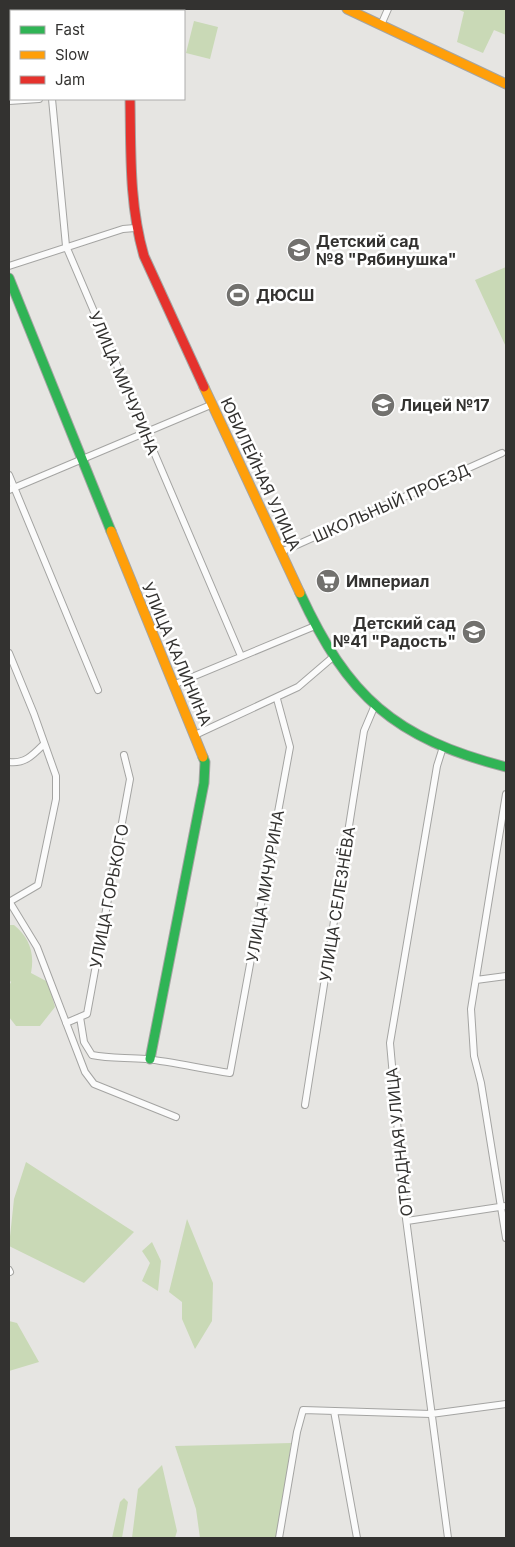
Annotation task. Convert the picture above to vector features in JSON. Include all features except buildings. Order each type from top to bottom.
[{"type":"street","points":[[347,9],[506,84]]},
{"type":"street","points":[[381,25],[388,9]]},
{"type":"street","points":[[9,101],[24,100]]},
{"type":"street","name":"УЛИЦА МИЧУРИНА","points":[[52,100],[66,246],[241,656]]},
{"type":"street","name":"ЮБИЛЕЙНАЯ УЛИЦА","points":[[130,100],[135,228],[144,256],[315,626],[333,657],[351,681],[375,705],[402,724],[443,747],[476,760],[506,767]]},
{"type":"street","points":[[9,266],[66,246],[124,229],[135,228]]},
{"type":"street","name":"УЛИЦА КАЛИНИНА","points":[[9,278],[80,460],[205,762],[204,783],[150,1060]]},
{"type":"street","points":[[11,489],[212,404]]},
{"type":"street","name":"ШКОЛЬНЫЙ ПРОЕЗД","points":[[281,552],[502,453]]},
{"type":"street","points":[[9,475],[11,489],[98,690]]},
{"type":"street","points":[[173,685],[315,626]]},
{"type":"street","points":[[9,653],[34,714],[56,776],[56,799],[38,885],[9,901],[37,947],[85,1072],[94,1084],[176,1117]]},
{"type":"street","points":[[195,735],[277,699],[298,687],[333,657]]},
{"type":"street","name":"УЛИЦА МИЧУРИНА","points":[[150,1060],[230,1073],[290,747],[277,699]]},
{"type":"street","name":"УЛИЦА СЕЛЕЗНЁВА","points":[[305,1105],[364,731],[375,705]]},
{"type":"street","points":[[9,762],[18,763],[28,759],[44,744]]},
{"type":"street","name":"ОТРАДНАЯ УЛИЦА","points":[[443,747],[436,776],[390,1043],[406,1222],[448,1538]]},
{"type":"street","name":"УЛИЦА ГОРЬКОГО","points":[[80,1017],[87,1014],[125,815],[130,780],[124,755]]},
{"type":"street","points":[[506,794],[504,828],[471,1008],[472,1040],[503,1206],[506,1238]]},
{"type":"street","points":[[476,980],[506,976]]},
{"type":"street","points":[[66,1023],[80,1017],[84,1042],[92,1055],[105,1058],[126,1057],[150,1060]]},
{"type":"street","points":[[406,1222],[503,1206]]},
{"type":"street","points":[[279,1538],[297,1432],[303,1410],[431,1414],[506,1404]]},
{"type":"street","points":[[334,1411],[357,1538]]},
{"type":"green space","points":[[457,9],[506,9],[506,35],[494,30],[483,53],[457,42],[464,12]]},
{"type":"green space","points":[[194,21],[218,27],[210,59],[186,53]]},
{"type":"green space","points":[[506,267],[506,347],[475,280]]},
{"type":"green space","points":[[9,925],[14,925],[24,935],[30,946],[32,959],[31,973],[48,982],[55,1007],[40,1026],[16,1026],[9,1017],[9,986],[11,982],[9,980]]},
{"type":"green space","points":[[26,1162],[134,1232],[84,1283],[9,1246],[14,1199]]},
{"type":"green space","points":[[187,1219],[213,1283],[212,1321],[195,1349],[182,1319],[182,1302],[169,1292]]},
{"type":"green space","points":[[152,1242],[161,1261],[158,1291],[142,1281],[150,1263],[142,1251]]},
{"type":"green space","points":[[9,1321],[17,1323],[39,1362],[9,1371]]},
{"type":"green space","points":[[291,1443],[279,1538],[200,1538],[196,1509],[175,1446]]},
{"type":"green space","points":[[162,1465],[177,1531],[175,1538],[132,1538],[138,1489]]},
{"type":"green space","points":[[124,1498],[128,1502],[122,1538],[112,1538],[120,1502]]},
{"type":"traffic: fast","points":[[9,278],[111,531]]},
{"type":"traffic: fast","points":[[300,593],[318,629],[337,660],[357,686],[379,708],[404,727],[433,742],[506,767]]},
{"type":"traffic: fast","points":[[150,1059],[204,783],[205,762],[203,757]]},
{"type":"traffic: slow","points":[[347,9],[506,84]]},
{"type":"traffic: slow","points":[[204,387],[300,593]]},
{"type":"traffic: slow","points":[[111,531],[203,757]]},
{"type":"traffic: jam","points":[[130,100],[133,197],[144,256],[204,387]]},
{"type":"place","name":"Детский сад №8 \"Рябинушка\"","points":[[299,250]]},
{"type":"place","name":"ДЮСШ","points":[[238,295]]},
{"type":"place","name":"Лицей №17","points":[[383,405]]},
{"type":"place","name":"Империал","points":[[328,581]]},
{"type":"place","name":"Детский сад №41 \"Радость\"","points":[[474,632]]}]
